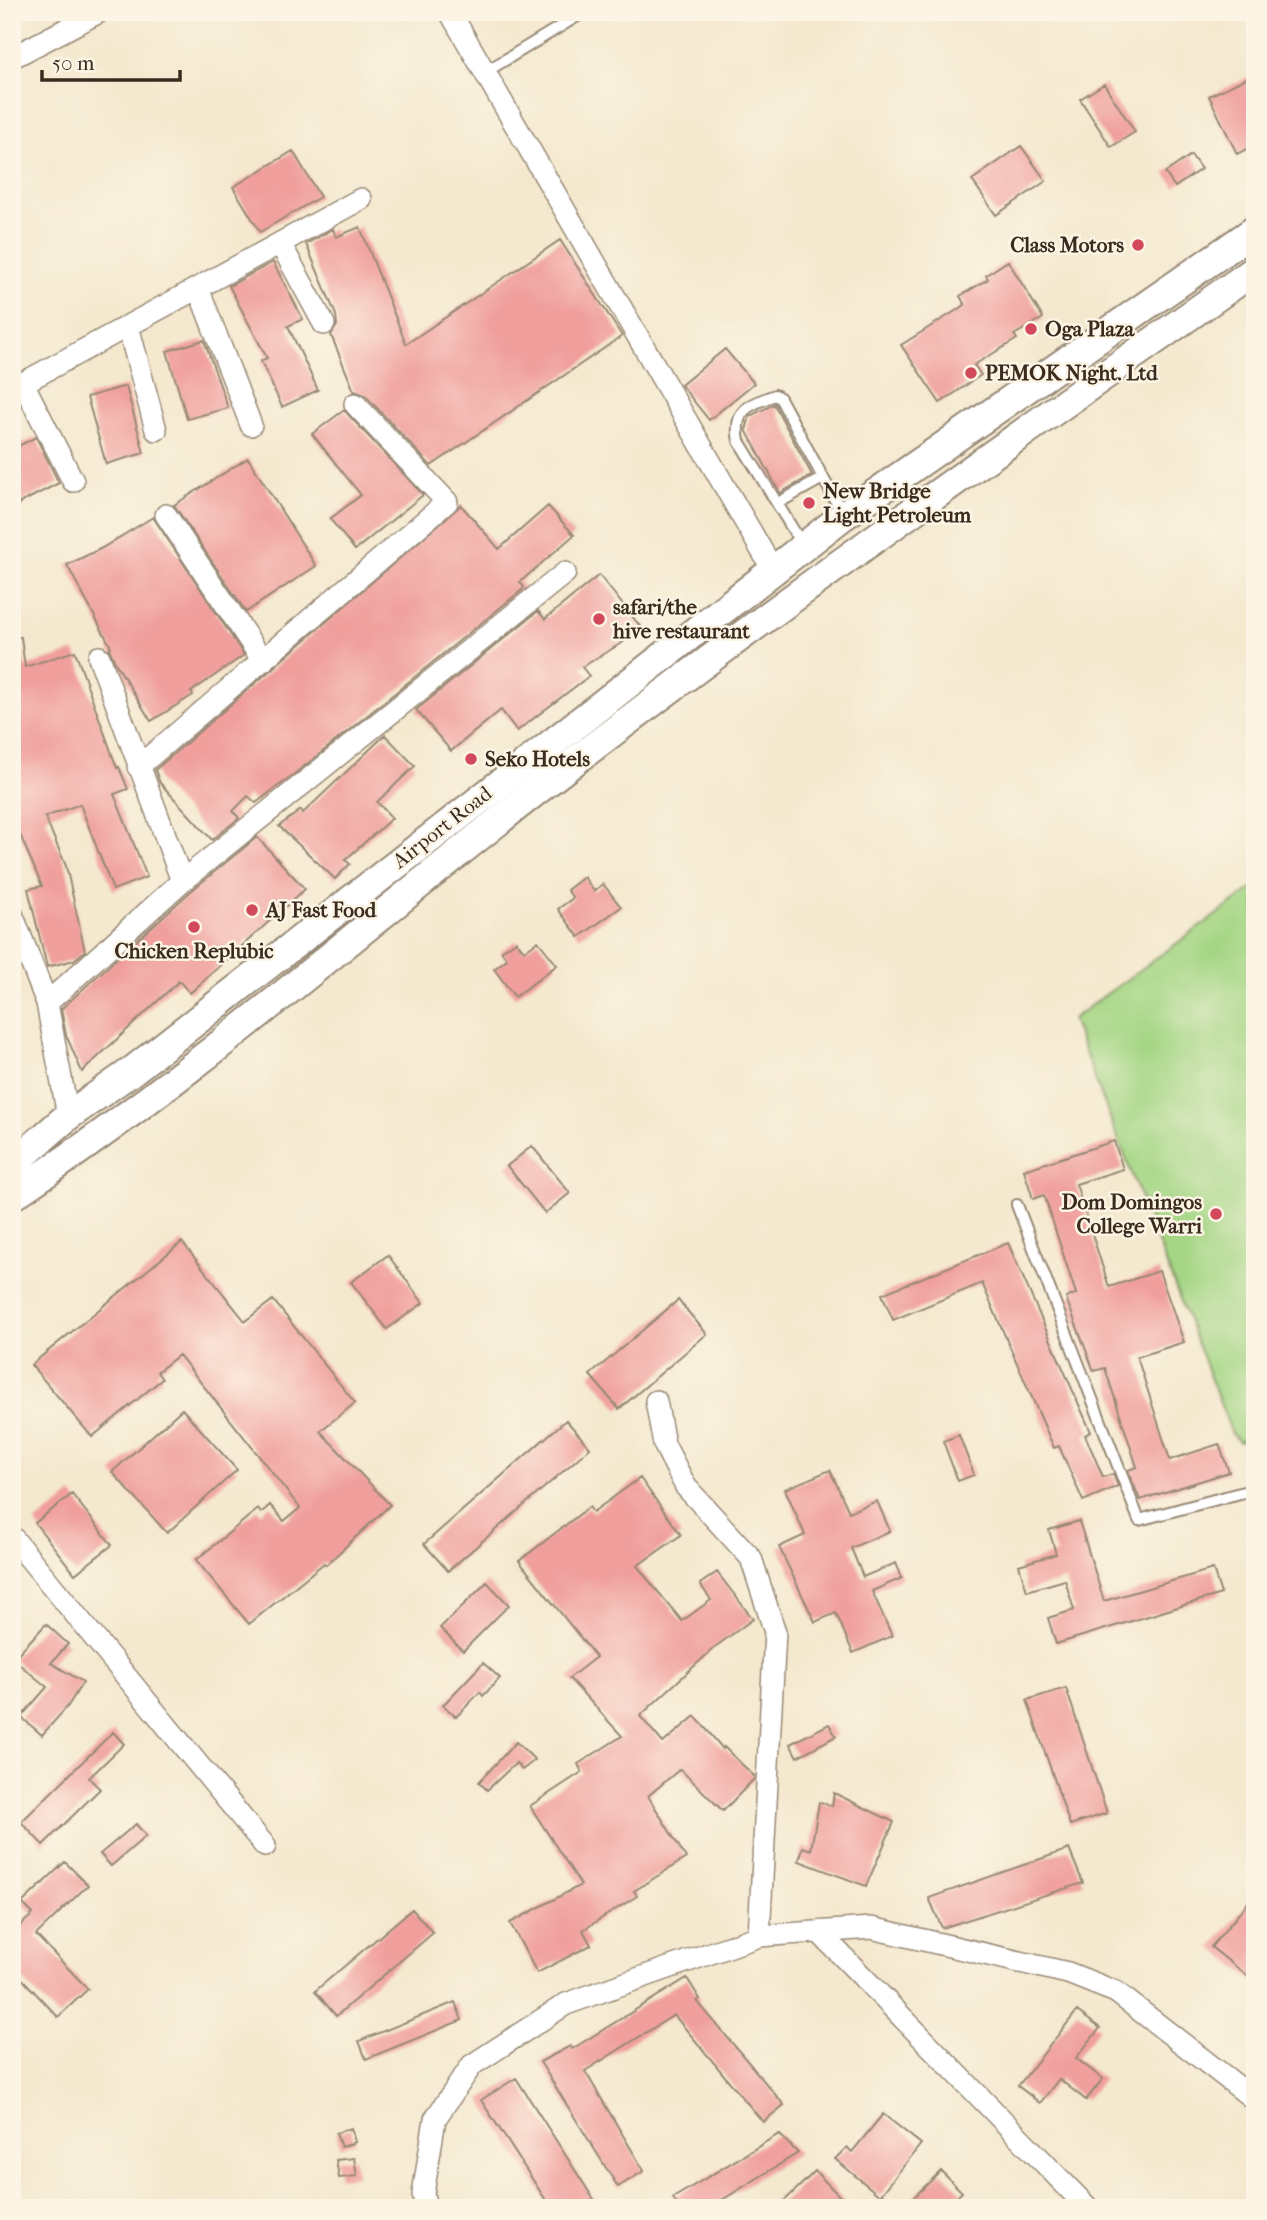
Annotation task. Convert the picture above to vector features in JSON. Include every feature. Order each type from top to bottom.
[{"type":"main road","name":"Airport Road","points":[[12,1166],[68,1116],[132,1071],[803,546],[1255,230]]},
{"type":"main road","name":"Airport Road","points":[[12,1196],[118,1123],[234,1035],[566,768],[951,483],[1255,270]]},
{"type":"main road","points":[[928,457],[951,483]]},
{"type":"street","points":[[12,52],[17,55],[99,12]]},
{"type":"street","points":[[450,12],[773,570]]},
{"type":"street","points":[[73,481],[17,386],[361,199]]},
{"type":"street","points":[[280,243],[324,324]]},
{"type":"street","points":[[198,288],[251,425]]},
{"type":"street","points":[[128,326],[156,430]]},
{"type":"street","points":[[138,767],[447,502],[355,404]]},
{"type":"street","points":[[166,515],[263,661]]},
{"type":"street","points":[[47,1003],[182,881],[565,573]]},
{"type":"street","points":[[99,657],[182,881]]},
{"type":"street","points":[[14,928],[47,1003],[68,1116]]},
{"type":"street","points":[[656,1401],[664,1444],[686,1487],[751,1558],[775,1632],[760,1936]]},
{"type":"street","points":[[12,1537],[265,1846]]},
{"type":"street","points":[[426,2208],[423,2194],[435,2119],[472,2065],[566,2004],[760,1936],[871,1928],[1068,1973],[1116,1992],[1255,2100]]},
{"type":"street","points":[[819,1932],[1088,2208]]},
{"type":"lane","points":[[487,72],[584,12]]},
{"type":"lane","points":[[803,546],[739,441],[735,423],[740,413],[759,401],[775,395],[780,397],[843,516]]},
{"type":"lane","points":[[778,503],[823,478]]},
{"type":"lane","points":[[1017,1206],[1139,1520],[1255,1489]]},
{"type":"green space","points":[[1255,887],[1255,1436],[1239,1442],[1232,1434],[1072,1019]]},
{"type":"building","points":[[1255,74],[1255,145],[1237,154],[1209,96]]},
{"type":"building","points":[[1104,84],[1135,132],[1111,147],[1080,99]]},
{"type":"building","points":[[1021,146],[1046,181],[996,215],[972,180]]},
{"type":"building","points":[[293,151],[320,197],[260,232],[233,187]]},
{"type":"building","points":[[1191,155],[1201,169],[1175,187],[1165,173]]},
{"type":"building","points":[[360,227],[406,344],[560,240],[622,336],[431,466],[365,395],[354,391],[331,335],[337,325],[336,315],[306,244],[333,229],[336,237]]},
{"type":"building","points":[[1008,261],[1043,318],[1014,335],[1017,339],[974,365],[981,375],[940,403],[901,345],[965,305],[960,296],[988,279],[986,275]]},
{"type":"building","points":[[273,262],[303,319],[288,326],[318,390],[282,407],[261,361],[267,358],[229,286]]},
{"type":"building","points":[[204,340],[228,408],[187,419],[167,351]]},
{"type":"building","points":[[725,349],[754,383],[709,420],[681,385]]},
{"type":"building","points":[[126,386],[144,453],[106,464],[87,397]]},
{"type":"building","points":[[774,404],[812,475],[780,493],[746,430],[750,416]]},
{"type":"building","points":[[344,410],[423,495],[355,550],[330,519],[361,495],[312,434]]},
{"type":"building","points":[[36,437],[59,483],[12,507],[12,449]]},
{"type":"building","points":[[248,458],[316,566],[246,612],[174,505]]},
{"type":"building","points":[[461,505],[499,549],[548,506],[574,535],[520,582],[524,587],[522,590],[311,761],[256,803],[248,796],[233,811],[239,818],[212,840],[160,783],[155,770]]},
{"type":"building","points":[[153,517],[244,655],[191,692],[193,695],[151,721],[116,664],[109,649],[111,647],[67,565],[102,548]]},
{"type":"building","points":[[599,575],[643,630],[582,667],[589,676],[517,731],[501,710],[451,751],[416,710],[538,611],[545,619]]},
{"type":"building","points":[[12,637],[21,637],[25,667],[75,651],[117,768],[119,767],[128,789],[114,794],[147,877],[113,890],[80,804],[45,817],[66,866],[85,951],[74,960],[47,967],[28,889],[42,886],[12,816]]},
{"type":"building","points":[[385,735],[415,766],[377,802],[392,818],[345,860],[350,864],[335,879],[279,826],[301,810],[303,813]]},
{"type":"building","points":[[257,837],[305,889],[190,993],[179,981],[82,1072],[66,1035],[61,1009],[191,891]]},
{"type":"building","points":[[584,877],[594,891],[603,884],[621,907],[579,937],[558,909],[573,898],[567,890]]},
{"type":"building","points":[[516,941],[524,951],[538,941],[557,965],[515,997],[494,969],[507,959],[501,951]]},
{"type":"building","points":[[1114,1141],[1123,1169],[1076,1184],[1109,1287],[1159,1271],[1184,1342],[1137,1357],[1170,1460],[1219,1444],[1229,1472],[1140,1500],[1128,1470],[1137,1467],[1105,1368],[1094,1371],[1066,1298],[1076,1294],[1044,1195],[1033,1199],[1024,1170]]},
{"type":"building","points":[[532,1146],[570,1193],[545,1213],[507,1166]]},
{"type":"building","points":[[182,1242],[245,1321],[273,1300],[355,1403],[320,1431],[390,1505],[326,1565],[324,1563],[249,1624],[196,1560],[258,1509],[261,1513],[270,1505],[284,1521],[300,1508],[179,1355],[157,1372],[162,1379],[92,1437],[31,1365]]},
{"type":"building","points":[[1008,1243],[1091,1432],[1085,1435],[1103,1477],[1113,1474],[1118,1486],[1083,1501],[1059,1446],[1054,1448],[982,1283],[893,1320],[882,1294]]},
{"type":"building","points":[[388,1255],[423,1303],[387,1329],[351,1282]]},
{"type":"building","points":[[678,1300],[707,1334],[619,1409],[590,1375]]},
{"type":"building","points":[[182,1409],[237,1470],[167,1533],[112,1472]]},
{"type":"building","points":[[566,1420],[590,1448],[448,1571],[424,1544]]},
{"type":"building","points":[[959,1435],[974,1475],[958,1481],[943,1441]]},
{"type":"building","points":[[830,1470],[849,1512],[877,1501],[890,1531],[851,1548],[863,1577],[896,1563],[902,1578],[872,1591],[892,1636],[853,1653],[836,1613],[815,1622],[779,1547],[805,1535],[785,1489]]},
{"type":"building","points":[[640,1478],[681,1535],[637,1566],[682,1621],[711,1600],[700,1584],[717,1572],[753,1619],[715,1647],[640,1716],[663,1743],[695,1716],[723,1749],[724,1747],[754,1779],[723,1811],[680,1769],[648,1796],[686,1858],[634,1891],[637,1896],[583,1930],[591,1945],[537,1973],[510,1923],[581,1885],[530,1806],[582,1772],[578,1764],[622,1736],[569,1678],[596,1657],[519,1561],[589,1507],[593,1512]]},
{"type":"building","points":[[72,1494],[112,1545],[75,1574],[35,1523]]},
{"type":"building","points":[[1079,1521],[1104,1601],[1213,1569],[1221,1594],[1056,1644],[1048,1618],[1074,1610],[1065,1580],[1027,1591],[1019,1565],[1056,1554],[1049,1530]]},
{"type":"building","points":[[487,1582],[509,1605],[463,1651],[440,1628]]},
{"type":"building","points":[[46,1624],[68,1644],[51,1663],[83,1682],[68,1706],[42,1735],[21,1717],[47,1687],[13,1659]]},
{"type":"building","points":[[483,1663],[500,1678],[483,1696],[480,1692],[456,1717],[443,1705]]},
{"type":"building","points":[[1066,1688],[1107,1813],[1070,1825],[1027,1700]]},
{"type":"building","points":[[829,1724],[836,1736],[797,1757],[790,1744]]},
{"type":"building","points":[[113,1732],[124,1744],[89,1778],[100,1789],[43,1845],[21,1822]]},
{"type":"building","points":[[516,1742],[535,1760],[522,1770],[516,1763],[487,1790],[479,1782]]},
{"type":"building","points":[[834,1793],[894,1822],[866,1886],[799,1861],[803,1847],[811,1850],[819,1802],[832,1806]]},
{"type":"building","points":[[136,1824],[146,1836],[111,1866],[100,1854]]},
{"type":"building","points":[[1069,1849],[1083,1883],[942,1928],[929,1898]]},
{"type":"building","points":[[65,1862],[88,1885],[36,1935],[88,1989],[58,2017],[12,1968],[12,1933],[33,1914],[22,1903]]},
{"type":"building","points":[[1255,1894],[1255,1982],[1211,1947]]},
{"type":"building","points":[[412,1909],[433,1933],[336,2016],[315,1991]]},
{"type":"building","points":[[687,1978],[700,1999],[697,2001],[784,2105],[763,2122],[674,2015],[585,2071],[644,2171],[618,2187],[540,2062],[570,2046],[572,2049]]},
{"type":"building","points":[[455,2002],[462,2020],[366,2059],[359,2041]]},
{"type":"building","points":[[1077,2011],[1100,2028],[1076,2058],[1103,2079],[1086,2100],[1059,2079],[1040,2103],[1018,2086]]},
{"type":"building","points":[[516,2078],[600,2208],[551,2208],[481,2100]]},
{"type":"building","points":[[883,2114],[921,2144],[880,2196],[835,2159],[847,2147],[852,2152]]},
{"type":"building","points":[[351,2128],[355,2142],[341,2147],[336,2133]]},
{"type":"building","points":[[779,2134],[798,2153],[709,2208],[679,2208],[673,2198]]},
{"type":"building","points":[[354,2158],[357,2176],[339,2178],[336,2160]]},
{"type":"building","points":[[815,2171],[851,2208],[777,2208],[806,2180]]},
{"type":"building","points":[[941,2171],[962,2192],[946,2208],[923,2208],[913,2198]]},
{"type":"place","name":"Class Motors","points":[[1138,245]]},
{"type":"place","name":"Oga Plaza","points":[[1031,329]]},
{"type":"place","name":"PEMOK Night. Ltd","points":[[971,373]]},
{"type":"place","name":"New Bridge Light Petroleum","points":[[809,503]]},
{"type":"place","name":"safari/the hive restaurant","points":[[599,619]]},
{"type":"place","name":"Seko Hotels","points":[[471,759]]},
{"type":"place","name":"AJ Fast Food","points":[[252,910]]},
{"type":"place","name":"Chicken Replubic","points":[[194,927]]},
{"type":"place","name":"Dom Domingos College Warri","points":[[1216,1214]]}]
